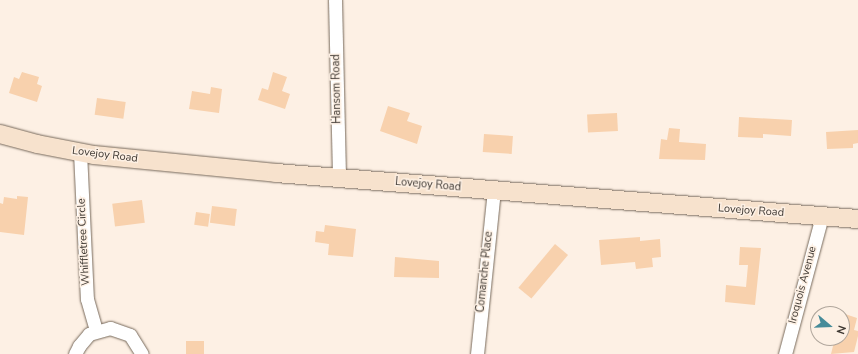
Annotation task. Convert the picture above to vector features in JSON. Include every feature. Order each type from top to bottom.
[{"type":"main road","name":"Lovejoy Road","points":[[0,134],[80,152],[339,178],[858,218]]},
{"type":"street","name":"Hansom Road","points":[[336,0],[339,178]]},
{"type":"street","name":"Whiffletree Circle","points":[[80,152],[88,299],[96,330]]},
{"type":"street","name":"Comanche Place","points":[[477,354],[494,190]]},
{"type":"street","name":"Iroquois Avenue","points":[[785,354],[822,216]]},
{"type":"street","points":[[76,354],[84,339],[96,330],[110,328],[124,331],[135,340],[142,354]]},
{"type":"building","points":[[22,72],[39,77],[37,84],[42,86],[37,102],[9,93],[14,77],[19,79]]},
{"type":"building","points":[[273,72],[287,77],[282,91],[290,94],[285,109],[258,100],[262,88],[268,90]]},
{"type":"building","points":[[211,87],[222,89],[219,113],[189,109],[192,91],[210,94]]},
{"type":"building","points":[[97,98],[126,102],[123,119],[95,115]]},
{"type":"building","points":[[388,106],[410,113],[407,121],[422,126],[417,144],[380,131]]},
{"type":"building","points":[[617,113],[618,131],[588,133],[587,115]]},
{"type":"building","points":[[739,117],[792,120],[791,136],[763,134],[763,138],[738,137]]},
{"type":"building","points":[[669,128],[680,129],[679,142],[706,144],[705,160],[659,159],[661,139],[667,140]]},
{"type":"building","points":[[858,130],[858,143],[853,144],[853,148],[827,149],[826,132]]},
{"type":"building","points":[[484,134],[513,136],[512,154],[483,152]]},
{"type":"building","points":[[17,196],[28,197],[24,235],[0,232],[0,203],[3,204],[4,197],[17,199]]},
{"type":"building","points":[[142,200],[145,223],[115,226],[112,204]]},
{"type":"building","points":[[212,206],[237,209],[235,226],[210,223]]},
{"type":"building","points":[[196,212],[210,214],[208,227],[194,225]]},
{"type":"building","points":[[325,225],[356,229],[353,257],[328,255],[329,244],[315,242],[316,231],[324,232]]},
{"type":"building","points":[[640,237],[640,241],[660,239],[661,257],[652,258],[653,267],[636,269],[635,262],[601,265],[599,240]]},
{"type":"building","points":[[555,244],[568,255],[531,299],[518,288]]},
{"type":"building","points":[[740,247],[761,248],[755,305],[725,302],[726,285],[746,287],[748,265],[739,265]]},
{"type":"building","points":[[395,257],[439,261],[439,278],[394,277]]},
{"type":"building","points":[[850,316],[857,318],[854,330],[858,331],[858,336],[854,352],[831,354],[833,346],[850,346]]},
{"type":"building","points":[[186,341],[204,341],[204,354],[186,354]]}]
